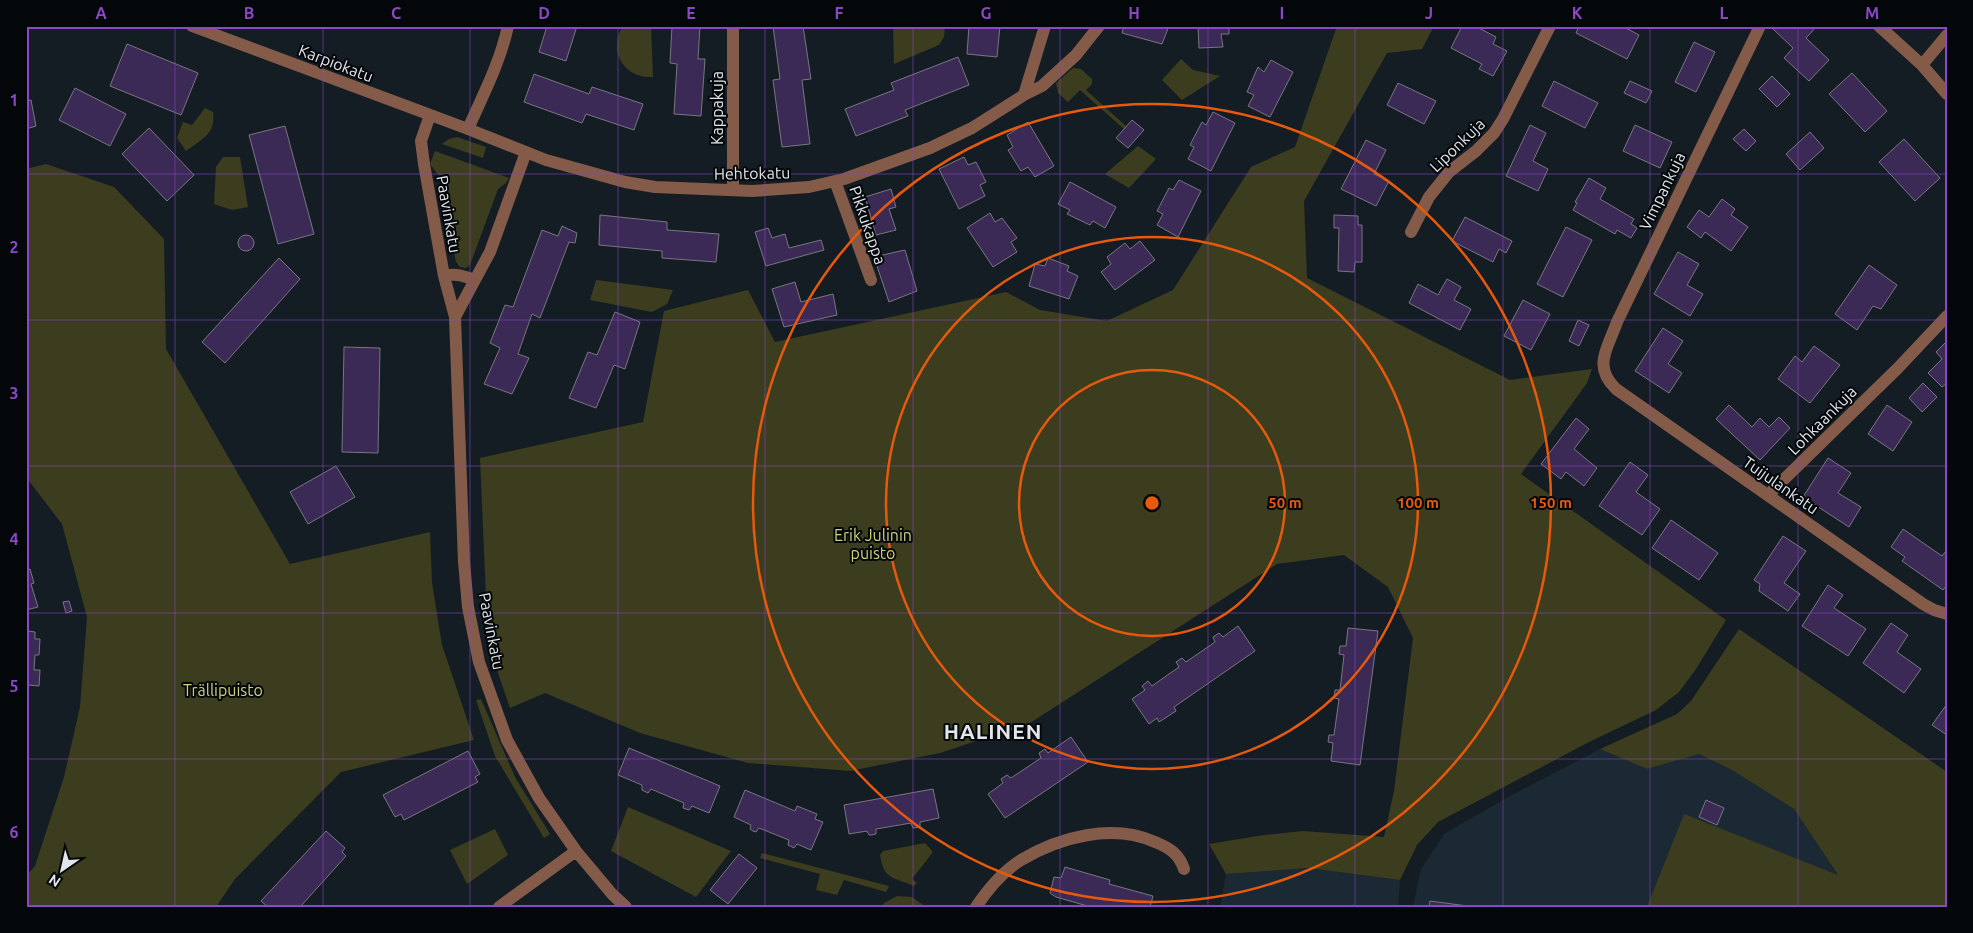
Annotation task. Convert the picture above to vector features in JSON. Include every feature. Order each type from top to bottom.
[{"type":"street","name":"Karpiokatu","points":[[192,26],[468,130]]},
{"type":"street","points":[[468,130],[492,78],[503,48],[508,26]]},
{"type":"street","name":"Kappakuja","points":[[733,26],[733,190]]},
{"type":"street","points":[[1024,95],[1044,26]]},
{"type":"street","name":"Hehtokatu","points":[[468,130],[546,160],[602,176],[655,187],[733,190],[781,190],[809,187],[835,181],[930,148],[972,128],[1024,95],[1042,86],[1062,69],[1091,39],[1099,26]]},
{"type":"street","name":"Liponkuja","points":[[1411,232],[1429,197],[1449,172],[1494,133],[1504,119],[1550,26]]},
{"type":"street","name":"Vimpankuja","points":[[1604,373],[1603,361],[1617,322],[1760,26]]},
{"type":"street","points":[[1879,26],[1922,65],[1947,94]]},
{"type":"street","points":[[1922,65],[1947,35]]},
{"type":"street","name":"Paavinkatu","points":[[430,116],[421,141],[444,276],[455,318],[464,562],[468,607],[480,662],[507,740],[518,762],[544,805],[576,851],[612,894],[626,907]]},
{"type":"street","name":"Paavinkatu","points":[[455,318],[490,252],[526,152]]},
{"type":"street","name":"Pikkukappa","points":[[835,181],[870,280]]},
{"type":"street","points":[[444,276],[453,274],[475,280]]},
{"type":"street","name":"Lohkaankuja","points":[[1768,495],[1898,368],[1947,316]]},
{"type":"street","name":"Tuijulankatu","points":[[1604,373],[1616,389],[1923,604],[1947,614]]},
{"type":"street","points":[[976,907],[1003,874],[1021,860],[1077,837],[1112,832],[1148,839],[1171,850],[1180,858],[1184,869]]},
{"type":"street","points":[[498,907],[576,851]]},
{"type":"shaded area","points":[[1600,749],[1647,769],[1699,754],[1732,770],[1794,809],[1838,876],[1829,907],[1413,907],[1421,869],[1444,834],[1508,797]]},
{"type":"shaded area","points":[[1308,868],[1400,880],[1398,907],[1220,907],[1226,874]]},
{"type":"green space","points":[[623,26],[651,26],[653,77],[634,73],[621,61],[617,44]]},
{"type":"green space","points":[[893,26],[945,26],[944,37],[939,45],[894,64]]},
{"type":"green space","name":"Erik Julinin puisto","points":[[1337,26],[1434,26],[1422,49],[1387,53],[1304,201],[1307,278],[1510,380],[1592,369],[1587,383],[1521,474],[1726,620],[1696,669],[1679,692],[1656,710],[1587,743],[1438,822],[1417,845],[1400,880],[1308,868],[1226,874],[1209,844],[1303,831],[1384,837],[1394,791],[1413,638],[1388,587],[1344,555],[1277,564],[1030,723],[940,753],[850,771],[748,763],[640,733],[545,693],[510,708],[488,644],[480,458],[643,422],[664,311],[748,290],[775,342],[1006,292],[1040,310],[1107,321],[1173,290],[1251,167],[1295,147]]},
{"type":"green space","points":[[1181,59],[1193,70],[1220,76],[1182,100],[1162,80]]},
{"type":"green space","points":[[1073,68],[1081,69],[1092,79],[1092,84],[1086,90],[1126,126],[1124,129],[1080,90],[1068,102],[1058,93],[1056,83]]},
{"type":"green space","points":[[205,108],[213,112],[210,131],[186,151],[177,138],[183,122],[192,125]]},
{"type":"green space","points":[[457,137],[486,147],[483,158],[442,144],[449,139]]},
{"type":"green space","points":[[1138,146],[1156,159],[1129,188],[1105,174]]},
{"type":"green space","points":[[435,151],[509,178],[498,189],[470,265],[466,268],[460,267],[456,262],[439,176],[430,164]]},
{"type":"green space","points":[[223,157],[240,157],[248,207],[232,210],[214,204],[216,167]]},
{"type":"green space","name":"Trällipuisto","points":[[46,164],[114,187],[164,239],[166,349],[290,564],[430,532],[432,583],[442,645],[474,740],[341,772],[235,879],[216,907],[26,907],[26,876],[35,866],[64,777],[80,707],[87,617],[62,524],[26,477],[26,169]]},
{"type":"green space","points":[[596,280],[673,290],[667,304],[652,312],[590,300]]},
{"type":"green space","points":[[1739,629],[1947,772],[1947,907],[1647,907],[1684,814],[1838,875],[1794,809],[1732,770],[1699,754],[1647,769],[1600,749],[1677,714],[1691,701]]},
{"type":"green space","points":[[481,699],[515,777],[550,834],[544,838],[495,756],[476,700]]},
{"type":"green space","points":[[628,807],[731,851],[696,897],[611,851]]},
{"type":"green space","points":[[495,829],[508,855],[467,884],[450,850]]},
{"type":"green space","points":[[925,843],[933,852],[912,879],[917,883],[914,886],[895,879],[884,869],[880,855],[883,851]]},
{"type":"green space","points":[[762,853],[889,886],[886,892],[844,880],[837,895],[816,890],[820,874],[760,858]]},
{"type":"green space","points":[[897,896],[912,897],[926,907],[897,907],[889,905],[888,907],[882,907],[884,903]]},
{"type":"building","points":[[547,26],[577,26],[566,61],[539,52]]},
{"type":"building","points":[[672,26],[700,26],[698,59],[705,59],[701,116],[674,114],[677,64],[670,63]]},
{"type":"building","points":[[773,26],[803,26],[811,79],[802,80],[810,144],[782,147],[773,80],[780,79]]},
{"type":"building","points":[[969,26],[1000,26],[997,57],[967,54]]},
{"type":"building","points":[[1124,26],[1169,26],[1162,44],[1122,33]]},
{"type":"building","points":[[1198,26],[1229,26],[1229,34],[1221,34],[1223,47],[1199,48]]},
{"type":"building","points":[[1462,26],[1475,26],[1496,37],[1493,44],[1507,51],[1493,76],[1479,69],[1482,64],[1451,48]]},
{"type":"building","points":[[1579,26],[1622,26],[1639,35],[1627,59],[1576,33]]},
{"type":"building","points":[[1773,26],[1817,26],[1806,38],[1829,60],[1809,81],[1784,58],[1793,48],[1772,28]]},
{"type":"building","points":[[1694,42],[1715,52],[1696,92],[1675,82]]},
{"type":"building","points":[[127,44],[198,73],[181,115],[110,86]]},
{"type":"building","points":[[958,57],[969,85],[905,110],[908,116],[856,136],[845,109],[894,90],[891,83]]},
{"type":"building","points":[[1271,60],[1293,72],[1270,117],[1248,106],[1254,95],[1247,92],[1258,67],[1264,72]]},
{"type":"building","points":[[1852,73],[1887,111],[1865,132],[1829,94]]},
{"type":"building","points":[[534,74],[589,94],[592,87],[643,104],[634,130],[586,114],[582,123],[524,102]]},
{"type":"building","points":[[1772,76],[1790,94],[1777,107],[1759,89]]},
{"type":"building","points":[[1554,81],[1598,103],[1585,128],[1542,106]]},
{"type":"building","points":[[1630,81],[1652,91],[1646,103],[1624,93]]},
{"type":"building","points":[[1398,83],[1436,101],[1424,124],[1387,105]]},
{"type":"building","points":[[75,88],[126,114],[110,146],[59,120]]},
{"type":"building","points":[[31,100],[36,126],[26,129],[26,101]]},
{"type":"building","points":[[1213,112],[1235,123],[1211,171],[1188,159],[1194,147],[1190,145],[1202,122],[1206,125]]},
{"type":"building","points":[[1132,120],[1144,130],[1128,148],[1116,138]]},
{"type":"building","points":[[1028,122],[1054,166],[1035,177],[1028,167],[1021,171],[1008,150],[1013,147],[1007,135]]},
{"type":"building","points":[[1530,125],[1546,133],[1533,161],[1548,169],[1538,191],[1506,176]]},
{"type":"building","points":[[1635,125],[1672,142],[1660,168],[1623,151]]},
{"type":"building","points":[[285,126],[314,234],[278,244],[249,135]]},
{"type":"building","points":[[149,128],[194,175],[167,201],[122,154]]},
{"type":"building","points":[[1744,129],[1756,141],[1746,151],[1733,139]]},
{"type":"building","points":[[1810,132],[1824,148],[1800,170],[1786,154]]},
{"type":"building","points":[[1904,139],[1940,178],[1915,201],[1879,162]]},
{"type":"building","points":[[1366,140],[1386,150],[1374,174],[1389,181],[1376,206],[1341,189]]},
{"type":"building","points":[[964,157],[968,165],[976,162],[986,182],[980,185],[985,196],[959,209],[939,169]]},
{"type":"building","points":[[1589,178],[1606,188],[1600,199],[1634,219],[1631,224],[1637,228],[1631,238],[1617,230],[1615,234],[1573,210],[1577,203],[1575,202]]},
{"type":"building","points":[[1179,180],[1201,191],[1178,237],[1157,225],[1163,214],[1157,211],[1169,188],[1173,190]]},
{"type":"building","points":[[1070,182],[1116,207],[1105,228],[1093,221],[1090,225],[1067,214],[1070,210],[1058,204]]},
{"type":"building","points":[[891,189],[896,207],[889,209],[896,230],[876,235],[865,197]]},
{"type":"building","points":[[1722,199],[1735,209],[1731,215],[1748,227],[1731,251],[1705,232],[1701,238],[1687,227],[1699,210],[1709,217]]},
{"type":"building","points":[[990,213],[995,222],[1002,218],[1017,238],[1011,242],[1017,252],[993,267],[967,228]]},
{"type":"building","points":[[600,215],[667,222],[667,230],[719,234],[716,262],[662,258],[662,251],[599,245]]},
{"type":"building","points":[[1334,215],[1358,216],[1358,225],[1362,225],[1362,262],[1355,262],[1354,272],[1338,271],[1339,228],[1334,228]]},
{"type":"building","points":[[1465,217],[1512,241],[1506,253],[1499,249],[1493,262],[1452,241]]},
{"type":"building","points":[[562,226],[577,233],[575,243],[569,242],[540,318],[532,314],[518,354],[529,358],[512,394],[484,384],[500,348],[490,343],[505,305],[513,307],[542,230],[558,236]]},
{"type":"building","points":[[1566,227],[1592,240],[1563,297],[1537,284]]},
{"type":"building","points":[[768,228],[772,238],[785,234],[789,248],[821,240],[824,250],[766,266],[755,232]]},
{"type":"building","points":[[246,235],[254,243],[246,251],[238,243]]},
{"type":"building","points":[[1140,241],[1155,260],[1115,290],[1101,272],[1111,264],[1107,257],[1125,243],[1130,249]]},
{"type":"building","points":[[905,250],[917,291],[889,302],[874,257]]},
{"type":"building","points":[[1678,252],[1699,264],[1687,285],[1703,294],[1690,316],[1654,294]]},
{"type":"building","points":[[279,258],[300,279],[225,363],[202,342]]},
{"type":"building","points":[[1048,258],[1069,266],[1067,271],[1078,276],[1069,299],[1029,286],[1035,264],[1045,266]]},
{"type":"building","points":[[1869,265],[1897,285],[1881,309],[1873,306],[1857,330],[1835,314]]},
{"type":"building","points":[[1447,279],[1461,287],[1454,300],[1471,309],[1460,330],[1409,303],[1418,284],[1438,295]]},
{"type":"building","points":[[795,282],[801,302],[833,294],[837,315],[784,327],[772,289]]},
{"type":"building","points":[[1523,300],[1550,314],[1531,350],[1504,336]]},
{"type":"building","points":[[615,312],[640,322],[625,369],[614,365],[596,408],[569,398],[588,352],[597,355]]},
{"type":"building","points":[[1578,320],[1589,325],[1579,346],[1569,341]]},
{"type":"building","points":[[1663,328],[1683,341],[1668,364],[1682,373],[1669,393],[1635,371]]},
{"type":"building","points":[[1947,341],[1947,383],[1942,387],[1928,373],[1942,359],[1936,352]]},
{"type":"building","points":[[1814,346],[1840,365],[1810,403],[1778,379],[1795,356],[1802,362]]},
{"type":"building","points":[[344,347],[380,348],[378,453],[342,452]]},
{"type":"building","points":[[1923,383],[1937,397],[1922,412],[1909,398]]},
{"type":"building","points":[[1729,405],[1752,427],[1760,418],[1769,427],[1779,417],[1790,428],[1760,460],[1716,419]]},
{"type":"building","points":[[1887,405],[1912,422],[1893,451],[1868,434]]},
{"type":"building","points":[[1576,418],[1589,429],[1574,449],[1597,468],[1584,486],[1566,472],[1561,479],[1541,464]]},
{"type":"building","points":[[1828,458],[1851,473],[1838,493],[1861,507],[1849,527],[1803,497]]},
{"type":"building","points":[[1630,462],[1648,475],[1636,492],[1660,509],[1642,535],[1599,506]]},
{"type":"building","points":[[336,466],[355,497],[308,524],[290,492]]},
{"type":"building","points":[[1671,520],[1718,553],[1699,580],[1652,548]]},
{"type":"building","points":[[1903,529],[1942,556],[1947,551],[1947,585],[1943,590],[1902,561],[1905,557],[1891,547]]},
{"type":"building","points":[[1783,536],[1806,551],[1784,583],[1800,594],[1788,611],[1759,591],[1760,584],[1754,580]]},
{"type":"building","points":[[26,567],[27,570],[30,569],[34,583],[31,584],[38,607],[26,610]]},
{"type":"building","points":[[1828,585],[1843,595],[1834,608],[1866,629],[1848,656],[1802,626]]},
{"type":"building","points":[[69,601],[72,611],[66,613],[63,602]]},
{"type":"building","points":[[1891,623],[1908,635],[1897,652],[1921,669],[1904,693],[1863,663]]},
{"type":"building","points":[[1238,626],[1255,651],[1174,707],[1176,711],[1159,722],[1157,718],[1149,724],[1132,699],[1145,690],[1142,686],[1148,681],[1152,686],[1179,667],[1176,662],[1182,658],[1186,662],[1215,642],[1213,637],[1219,633],[1223,637]]},
{"type":"building","points":[[1348,628],[1378,631],[1360,765],[1331,761],[1333,743],[1328,742],[1329,735],[1334,735],[1339,699],[1334,698],[1335,690],[1340,690],[1344,655],[1339,654],[1340,646],[1346,646]]},
{"type":"building","points":[[28,631],[35,632],[35,639],[40,639],[39,655],[35,655],[34,670],[40,670],[39,686],[28,685],[28,681],[26,681],[26,634]]},
{"type":"building","points":[[1947,704],[1947,735],[1932,725]]},
{"type":"building","points":[[1071,737],[1088,762],[1005,818],[988,794],[1003,783],[1001,779],[1007,775],[1011,778],[1041,758],[1039,753],[1045,749],[1048,753]]},
{"type":"building","points":[[629,748],[720,786],[709,813],[692,806],[689,810],[683,808],[684,803],[651,789],[648,793],[642,790],[642,785],[618,775]]},
{"type":"building","points":[[468,751],[480,774],[475,777],[478,782],[404,820],[401,814],[395,817],[383,795]]},
{"type":"building","points":[[933,789],[939,818],[920,822],[920,827],[913,828],[911,823],[876,829],[876,834],[872,835],[869,835],[867,831],[849,834],[844,805]]},
{"type":"building","points":[[745,790],[795,811],[797,806],[817,814],[815,819],[823,822],[811,850],[797,844],[794,848],[788,845],[789,840],[759,828],[756,832],[753,831],[750,829],[751,825],[734,817]]},
{"type":"building","points":[[1706,800],[1724,808],[1717,825],[1699,817]]},
{"type":"building","points":[[326,831],[345,848],[342,852],[346,856],[300,907],[268,907],[261,901]]},
{"type":"building","points":[[739,854],[757,868],[728,904],[710,890]]},
{"type":"building","points":[[1065,867],[1110,880],[1109,884],[1153,896],[1150,907],[1091,907],[1056,897],[1050,893],[1054,877],[1061,878]]},
{"type":"building","points":[[1430,901],[1475,907],[1429,907]]},
{"type":"district","name":"HALINEN","points":[[993,731]]}]
